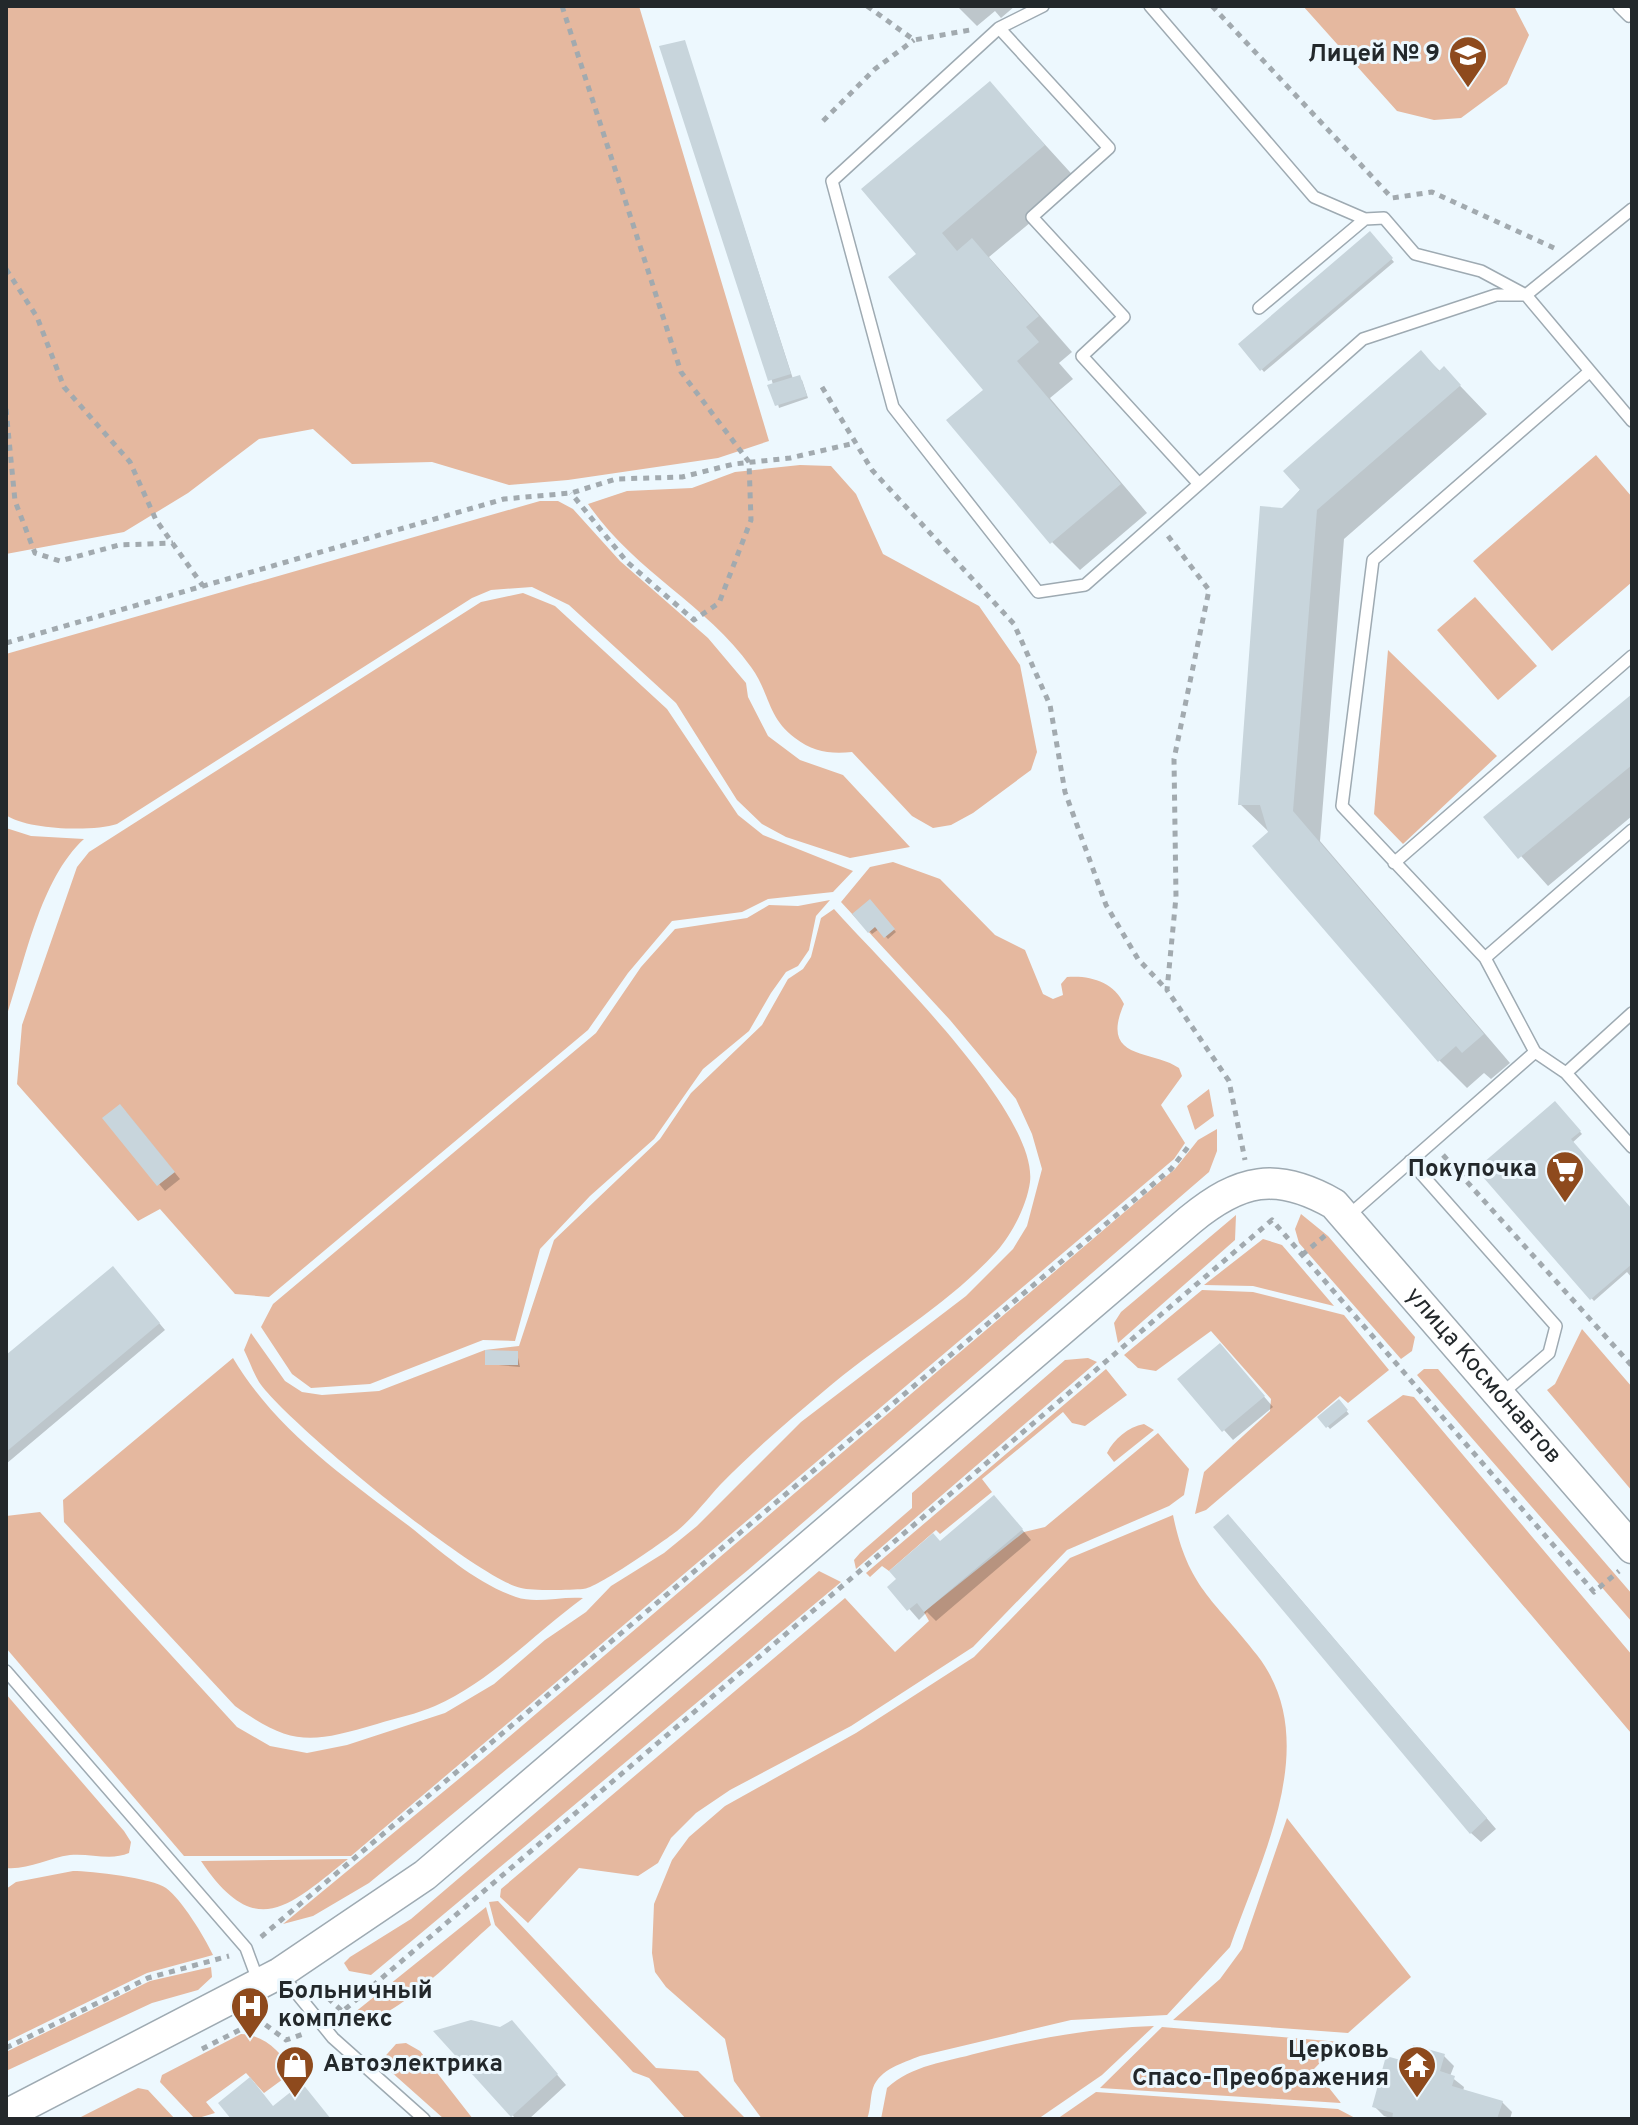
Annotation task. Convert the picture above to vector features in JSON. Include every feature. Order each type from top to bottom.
[{"type":"main road","points":[[6,2115],[270,1978],[425,1875],[1210,1204],[1250,1184],[1290,1184],[1340,1211]]},
{"type":"main road","name":"улица Космонавтов","points":[[1340,1211],[1500,1395],[1627,1558]]},
{"type":"lane","points":[[1043,6],[999,28],[832,181],[893,407],[1038,592],[1085,585],[1363,339],[1496,295],[1526,295],[1632,209]]},
{"type":"lane","points":[[1150,6],[1314,197],[1365,219],[1384,218],[1415,254],[1481,271],[1526,295],[1632,421]]},
{"type":"lane","points":[[1619,6],[1629,16],[1632,14]]},
{"type":"lane","points":[[999,28],[1109,148],[1032,217],[1124,317],[1082,356],[1199,484]]},
{"type":"lane","points":[[1259,308],[1365,219]]},
{"type":"lane","points":[[1589,372],[1373,560],[1342,806],[1485,958],[1535,1052],[1566,1073],[1632,1147]]},
{"type":"lane","points":[[1394,863],[1632,656]]},
{"type":"lane","points":[[1485,958],[1632,830]]},
{"type":"lane","points":[[1566,1073],[1632,1013]]},
{"type":"lane","points":[[1340,1211],[1410,1161],[1535,1052]]},
{"type":"lane","points":[[1410,1161],[1556,1326],[1549,1353],[1500,1395]]},
{"type":"lane","points":[[6,1671],[270,1978],[424,2119]]},
{"type":"path","points":[[562,6],[681,372],[749,462],[751,520],[719,603],[694,620],[627,562],[571,493]]},
{"type":"path","points":[[867,6],[914,40]]},
{"type":"path","points":[[1212,6],[1392,198],[1432,192],[1573,257]]},
{"type":"path","points":[[823,121],[875,69],[914,40],[965,30],[999,28]]},
{"type":"path","points":[[6,269],[37,317],[64,387],[130,462],[156,520],[203,586]]},
{"type":"path","points":[[822,387],[872,470],[1014,624],[1050,705],[1065,792],[1106,905],[1138,959],[1167,990],[1229,1081],[1250,1184]]},
{"type":"path","points":[[6,409],[15,501],[35,553],[60,561],[119,545],[173,543]]},
{"type":"path","points":[[6,643],[504,499],[571,493],[616,479],[682,477],[855,443]]},
{"type":"path","points":[[1157,521],[1209,590],[1174,759],[1176,897],[1167,990]]},
{"type":"path","points":[[1431,1143],[1632,1366]]},
{"type":"path","points":[[6,2048],[148,1978],[238,1954],[246,1948],[1171,1169],[1188,1147]]},
{"type":"path","points":[[189,2055],[259,2020],[286,2040],[325,2027],[1272,1220],[1594,1592],[1627,1558]]},
{"type":"shaded area","points":[[6,6],[639,6],[769,441],[718,458],[568,480],[509,485],[432,462],[352,464],[313,429],[259,439],[188,493],[124,532],[6,554]]},
{"type":"shaded area","points":[[1303,6],[1514,6],[1529,35],[1507,84],[1461,118],[1434,120],[1397,111]]},
{"type":"shaded area","points":[[1596,455],[1632,497],[1632,582],[1552,651],[1473,561]]},
{"type":"shaded area","points":[[800,465],[831,466],[856,494],[883,554],[979,606],[1020,665],[1037,752],[1031,770],[973,813],[951,825],[933,828],[912,816],[852,752],[815,749],[786,730],[751,667],[733,644],[627,549],[588,504],[627,491],[692,488],[735,472]]},
{"type":"shaded area","points":[[540,501],[558,501],[573,509],[620,561],[708,638],[746,683],[748,697],[768,736],[800,760],[843,775],[910,847],[850,858],[786,837],[762,824],[737,800],[676,703],[569,605],[532,587],[491,590],[472,598],[117,824],[92,828],[44,827],[6,815],[6,654]]},
{"type":"shaded area","points":[[523,593],[555,606],[667,709],[738,815],[763,835],[853,871],[833,892],[768,899],[742,912],[672,921],[628,973],[588,1030],[269,1297],[235,1294],[160,1209],[138,1221],[17,1084],[22,1025],[77,867],[89,852],[481,602]]},
{"type":"shaded area","points":[[1475,597],[1537,666],[1498,700],[1437,630]]},
{"type":"shaded area","points":[[1388,650],[1497,756],[1403,844],[1374,814]]},
{"type":"shaded area","points":[[6,828],[31,836],[84,839],[69,856],[45,898],[6,1018]]},
{"type":"shaded area","points":[[893,862],[940,879],[995,935],[1025,950],[1043,994],[1053,999],[1063,995],[1061,984],[1067,977],[1084,977],[1108,985],[1120,996],[1124,1004],[1118,1022],[1118,1035],[1123,1044],[1168,1062],[1179,1068],[1182,1076],[1161,1105],[1185,1143],[1174,1159],[351,1856],[184,1856],[6,1648],[6,1516],[40,1512],[237,1727],[270,1746],[307,1753],[347,1745],[445,1713],[494,1684],[545,1640],[586,1612],[611,1586],[664,1553],[697,1526],[801,1422],[966,1296],[1013,1249],[1027,1226],[1042,1169],[1032,1134],[1016,1099],[950,1020],[841,902],[870,867]]},
{"type":"shaded area","points":[[830,900],[816,916],[809,950],[798,966],[786,972],[749,1031],[703,1069],[654,1139],[590,1196],[540,1249],[515,1341],[483,1340],[370,1384],[311,1388],[292,1374],[261,1327],[273,1304],[596,1033],[641,967],[675,929],[747,918],[769,905],[798,906]]},
{"type":"shaded area","points":[[834,909],[953,1039],[1009,1117],[1026,1152],[1030,1182],[1018,1219],[1003,1244],[978,1271],[845,1373],[757,1449],[683,1526],[645,1554],[583,1589],[526,1589],[498,1578],[384,1497],[276,1402],[259,1382],[244,1350],[251,1333],[285,1381],[302,1392],[322,1395],[379,1391],[485,1350],[519,1346],[554,1240],[660,1139],[691,1093],[762,1025],[788,979],[803,969],[811,957],[821,918]]},
{"type":"shaded area","points":[[1209,1089],[1214,1116],[1195,1130],[1187,1106]]},
{"type":"shaded area","points":[[1217,1129],[1217,1151],[1209,1172],[748,1570],[369,1883],[313,1916],[283,1924],[483,1759],[1175,1169],[1198,1140]]},
{"type":"shaded area","points":[[1301,1214],[1328,1236],[1415,1337],[1412,1351],[1401,1359],[1299,1243],[1295,1229]]},
{"type":"shaded area","points":[[1236,1215],[1235,1240],[1118,1343],[1114,1323],[1121,1312]]},
{"type":"shaded area","points":[[1263,1239],[1282,1245],[1334,1306],[1253,1286],[1204,1285]]},
{"type":"shaded area","points":[[1202,1290],[1253,1292],[1344,1315],[1389,1370],[1348,1403],[1340,1396],[1206,1510],[1195,1514],[1204,1472],[1270,1411],[1271,1399],[1211,1331],[1156,1371],[1138,1368],[1124,1355]]},
{"type":"shaded area","points":[[1582,1329],[1632,1387],[1632,1491],[1547,1390],[1555,1384]]},
{"type":"shaded area","points":[[233,1358],[269,1407],[312,1450],[473,1575],[501,1591],[524,1599],[583,1598],[475,1684],[414,1714],[335,1735],[303,1738],[272,1729],[235,1706],[64,1522],[63,1500]]},
{"type":"shaded area","points":[[1088,1358],[1097,1362],[856,1569],[854,1560],[860,1553],[912,1508],[912,1493],[1065,1360]]},
{"type":"shaded area","points":[[1106,1369],[1127,1395],[1085,1426],[1072,1423],[1063,1412],[982,1479],[992,1492],[940,1534],[936,1530],[889,1571],[882,1566],[870,1577],[866,1573]]},
{"type":"shaded area","points":[[1424,1369],[1438,1369],[1632,1594],[1632,1622],[1417,1375]]},
{"type":"shaded area","points":[[1403,1395],[1414,1397],[1632,1655],[1631,1733],[1367,1421]]},
{"type":"shaded area","points":[[1144,1424],[1154,1430],[1114,1462],[1107,1453],[1113,1443],[1122,1434]]},
{"type":"shaded area","points":[[1158,1433],[1189,1469],[1184,1495],[1169,1506],[1067,1550],[973,1647],[851,1726],[730,1790],[696,1813],[671,1838],[658,1863],[638,1876],[579,1868],[528,1923],[500,1897],[501,1889],[845,1598],[895,1652],[929,1621],[924,1612],[1024,1532],[1045,1527]]},
{"type":"shaded area","points":[[1173,1515],[1179,1540],[1195,1577],[1257,1655],[1276,1689],[1285,1724],[1286,1762],[1280,1800],[1270,1838],[1230,1947],[1167,2015],[1071,2020],[920,2056],[893,2068],[876,2081],[867,2119],[762,2119],[734,2081],[725,2039],[666,1987],[655,1972],[652,1953],[654,1904],[672,1860],[689,1837],[725,1806],[856,1733],[974,1657],[1070,1558]]},
{"type":"shaded area","points":[[819,1571],[841,1582],[371,1975],[349,1971],[344,1963],[350,1957],[411,1919]]},
{"type":"shaded area","points":[[6,1694],[124,1831],[131,1842],[129,1853],[115,1856],[70,1855],[6,1868]]},
{"type":"shaded area","points":[[1287,1818],[1411,1977],[1348,2033],[1173,2020],[1220,1979],[1242,1949]]},
{"type":"shaded area","points":[[348,1859],[307,1891],[272,1908],[255,1908],[238,1901],[220,1886],[201,1861]]},
{"type":"shaded area","points":[[73,1871],[136,1878],[166,1888],[186,1909],[213,1955],[147,1973],[6,2042],[6,1889],[16,1882]]},
{"type":"shaded area","points":[[498,1901],[656,2068],[698,2071],[746,2119],[686,2119],[649,2078],[633,2072],[495,1925],[489,1902]]},
{"type":"shaded area","points":[[486,1907],[491,1925],[419,1990],[377,2018],[357,2025],[339,2025]]},
{"type":"shaded area","points":[[211,1967],[212,1977],[198,1990],[152,2003],[6,2071],[6,2052],[150,1981]]},
{"type":"shaded area","points":[[1154,2026],[1102,2075],[1038,2119],[881,2119],[887,2088],[907,2074],[930,2065],[1044,2038]]},
{"type":"shaded area","points":[[1162,2027],[1340,2042],[1314,2069],[1341,2103],[1100,2088]]},
{"type":"shaded area","points":[[241,2034],[250,2035],[271,2046],[294,2071],[264,2093],[246,2073],[206,2102],[215,2113],[195,2119],[160,2082],[162,2075]]},
{"type":"shaded area","points":[[406,2043],[420,2051],[473,2119],[444,2119],[380,2062],[396,2044]]},
{"type":"shaded area","points":[[138,2088],[148,2090],[175,2119],[77,2119]]},
{"type":"shaded area","points":[[1096,2092],[1338,2109],[1357,2119],[1057,2119]]},
{"type":"building","points":[[685,40],[791,374],[768,381],[659,46]]},
{"type":"building","points":[[990,81],[1045,145],[942,233],[957,251],[972,238],[1039,316],[1026,327],[1039,342],[1017,361],[1121,484],[1050,544],[946,420],[983,390],[888,277],[916,254],[861,189]]},
{"type":"building","points":[[1370,231],[1393,258],[1260,371],[1238,344]]},
{"type":"building","points":[[1421,350],[1439,371],[1444,366],[1461,385],[1317,510],[1293,811],[1484,1034],[1462,1053],[1456,1046],[1438,1062],[1252,846],[1268,832],[1260,805],[1238,805],[1260,506],[1282,508],[1300,490],[1283,471]]},
{"type":"building","points":[[800,375],[807,396],[775,406],[767,385]]},
{"type":"building","points":[[1632,694],[1632,765],[1518,859],[1483,817]]},
{"type":"building","points":[[870,899],[895,929],[884,938],[875,927],[868,933],[852,914]]},
{"type":"building","points":[[1555,1101],[1581,1131],[1571,1139],[1632,1209],[1632,1264],[1590,1300],[1476,1169]]},
{"type":"building","points":[[120,1104],[175,1172],[157,1186],[102,1118]]},
{"type":"building","points":[[113,1266],[160,1323],[6,1452],[6,1355]]},
{"type":"building","points":[[1220,1343],[1265,1396],[1222,1432],[1177,1379]]},
{"type":"building","points":[[485,1350],[518,1351],[518,1365],[485,1365]]},
{"type":"building","points":[[1339,1399],[1348,1410],[1326,1428],[1317,1417]]},
{"type":"building","points":[[994,1495],[1023,1529],[924,1612],[917,1603],[907,1611],[887,1587],[896,1579],[889,1571],[933,1533],[940,1541]]},
{"type":"building","points":[[1228,1514],[1487,1818],[1470,1834],[1213,1527]]},
{"type":"building","points":[[471,2020],[500,2027],[512,2020],[558,2074],[511,2117],[433,2031]]},
{"type":"building","points":[[1413,2045],[1445,2054],[1440,2071],[1455,2076],[1452,2086],[1503,2101],[1497,2119],[1392,2119],[1393,2113],[1372,2107],[1386,2056],[1408,2062]]},
{"type":"building","points":[[250,2077],[273,2106],[302,2083],[331,2119],[231,2119],[218,2103]]},
{"type":"place","name":"Лицей № 9","points":[[1468,89]]},
{"type":"place","name":"Покупочка","points":[[1565,1204]]},
{"type":"place","name":"Больничный комплекс","points":[[250,2040]]},
{"type":"place","name":"Автоэлектрика","points":[[295,2099]]},
{"type":"place","name":"Церковь Спасо-Преображения","points":[[1417,2099]]}]
